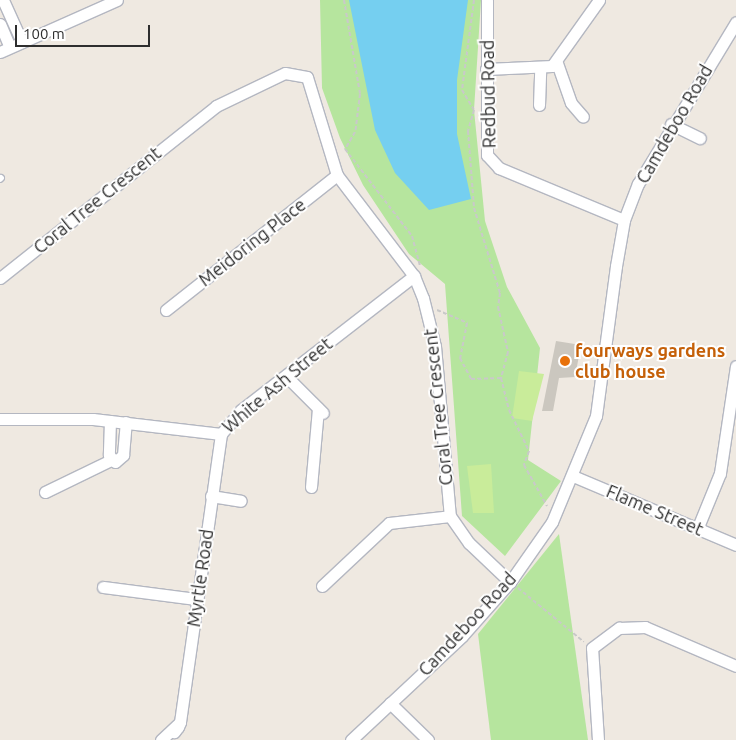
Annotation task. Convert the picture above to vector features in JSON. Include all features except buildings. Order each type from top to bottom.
[{"type":"street","points":[[4,0],[22,42]]},
{"type":"street","points":[[0,24],[5,50],[117,0]]},
{"type":"street","name":"Redbud Road","points":[[487,0],[485,148],[493,163],[624,220]]},
{"type":"street","points":[[486,69],[540,70],[557,63],[598,0]]},
{"type":"street","name":"Camdeboo Road","points":[[351,740],[510,582],[552,522],[573,476],[599,400],[624,220],[649,159],[735,24]]},
{"type":"street","points":[[557,63],[570,100],[582,117]]},
{"type":"street","points":[[539,105],[540,70]]},
{"type":"street","name":"Coral Tree Crescent","points":[[0,278],[216,106],[285,74],[301,74],[312,86],[337,175],[418,273],[435,346],[450,516]]},
{"type":"street","points":[[671,124],[700,138]]},
{"type":"street","name":"Meidoring Place","points":[[166,310],[337,175]]},
{"type":"street","name":"White Ash Street","points":[[0,419],[126,422],[221,434],[229,420],[418,273]]},
{"type":"street","points":[[698,527],[720,473],[732,418],[736,366]]},
{"type":"street","points":[[286,376],[320,410],[311,487]]},
{"type":"street","points":[[110,421],[111,460]]},
{"type":"street","points":[[45,492],[111,460],[120,462],[126,422]]},
{"type":"street","name":"Myrtle Road","points":[[162,740],[180,722],[221,434]]},
{"type":"street","name":"Flame Street","points":[[573,476],[698,527],[736,545]]},
{"type":"street","points":[[211,496],[241,501]]},
{"type":"street","points":[[322,586],[389,524],[450,516],[469,543],[510,582]]},
{"type":"street","points":[[103,587],[196,599]]},
{"type":"street","points":[[598,740],[592,648],[619,628],[637,625],[735,661]]},
{"type":"street","points":[[390,703],[428,740]]},
{"type":"path","points":[[344,0],[360,94],[356,132],[346,149],[412,236],[418,273]]},
{"type":"path","points":[[474,0],[462,90],[474,110],[468,131],[474,208],[500,292],[498,307],[508,352],[501,378],[509,410],[529,451],[524,465],[546,501],[552,522]]},
{"type":"path","points":[[435,305],[439,314],[466,323],[460,358],[470,379],[501,378]]},
{"type":"path","points":[[510,582],[592,648]]},
{"type":"green space","points":[[320,0],[481,0],[474,110],[485,221],[507,287],[540,348],[528,460],[561,481],[505,556],[462,516],[445,284],[409,254],[363,185],[340,138],[322,88]]},
{"type":"green space","points":[[519,371],[544,374],[532,421],[512,418]]},
{"type":"green space","points":[[491,464],[494,513],[473,513],[467,466]]},
{"type":"green space","points":[[559,534],[588,740],[491,740],[478,634]]},
{"type":"water","points":[[349,0],[468,0],[457,80],[457,134],[471,199],[429,210],[395,173],[375,130]]},
{"type":"place","name":"fourways gardens club house","points":[[565,361]]}]
